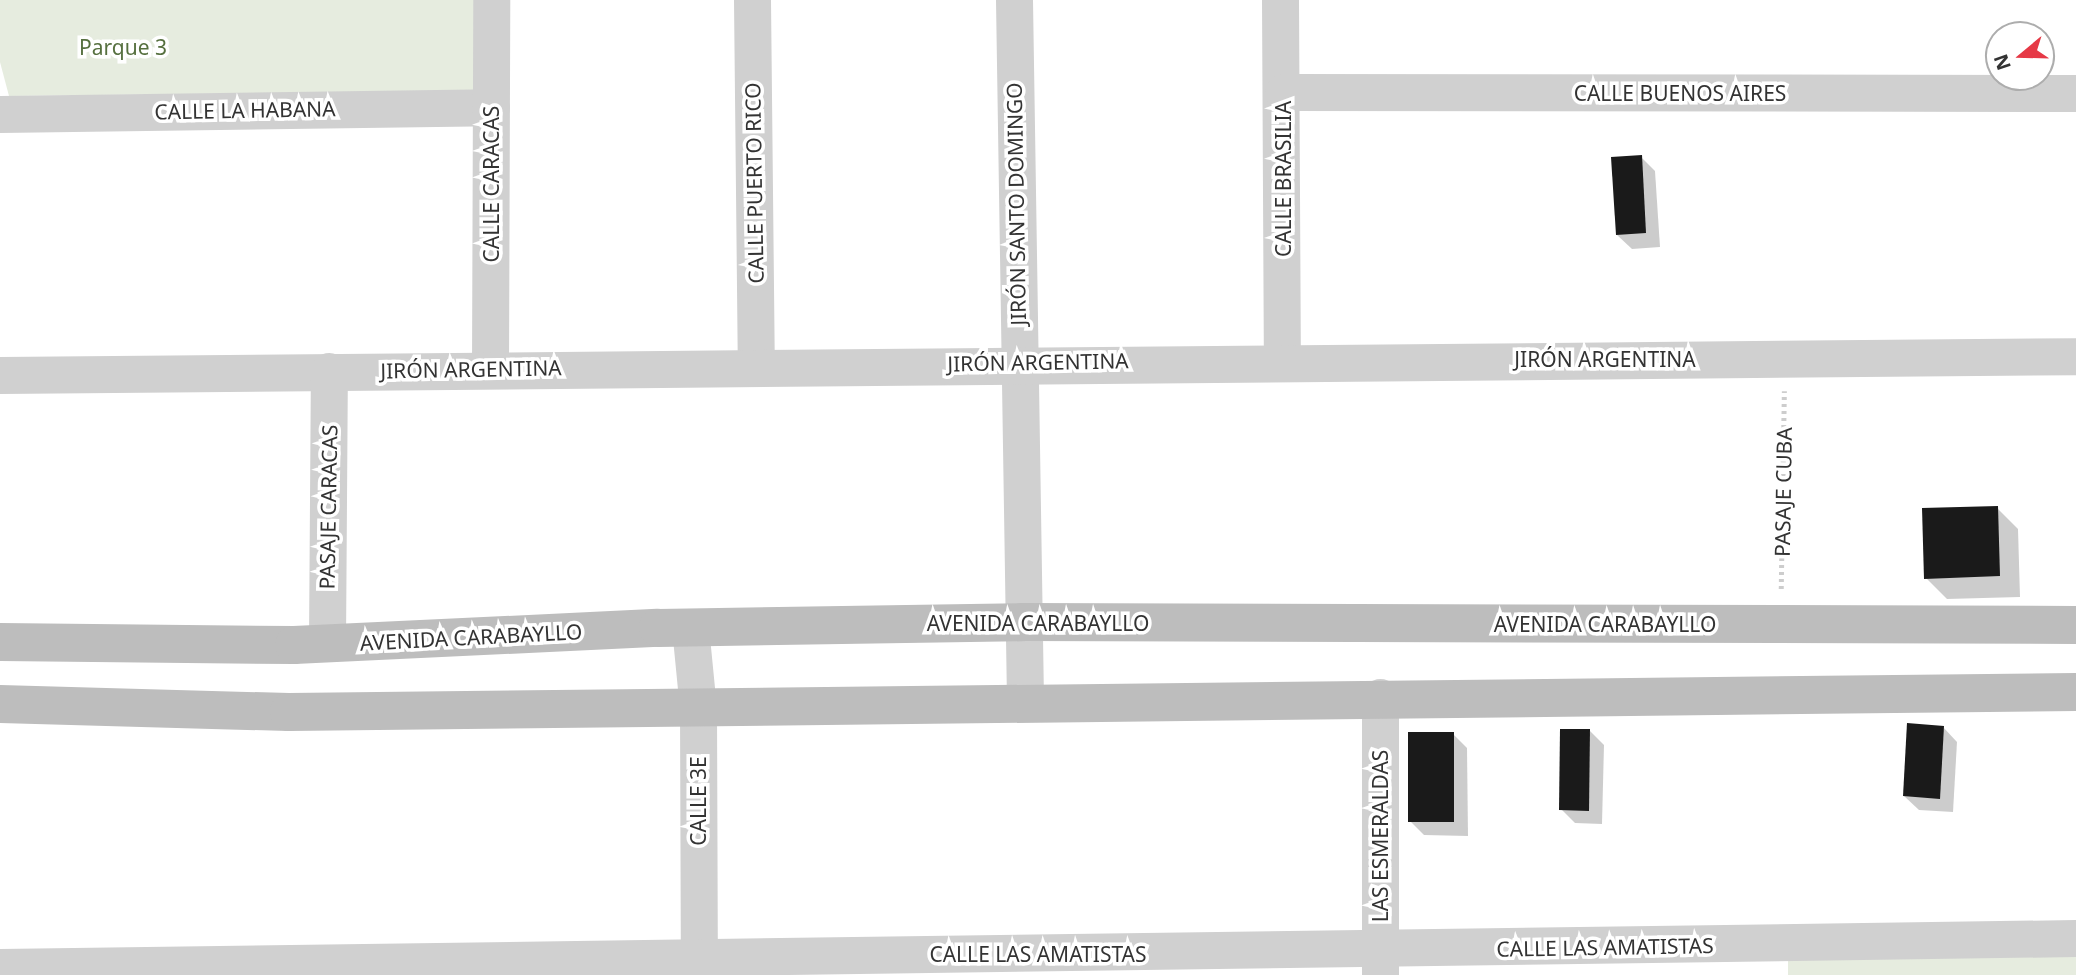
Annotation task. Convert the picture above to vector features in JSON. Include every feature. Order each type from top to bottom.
[{"type":"main road","name":"AVENIDA CARABAYLLO","points":[[0,642],[327,643],[690,627],[1022,622],[2076,625]]},
{"type":"main road","points":[[0,705],[289,712],[1380,696],[2076,692]]},
{"type":"street","name":"CALLE CARACAS","points":[[490,369],[491,0]]},
{"type":"street","name":"CALLE PUERTO RICO","points":[[752,0],[756,366]]},
{"type":"street","name":"JIRÓN SANTO DOMINGO","points":[[1014,0],[1025,702]]},
{"type":"street","name":"CALLE BRASILIA","points":[[1280,0],[1283,92],[1282,359]]},
{"type":"street","name":"CALLE BUENOS AIRES","points":[[1283,92],[2076,93]]},
{"type":"street","name":"CALLE LA HABANA","points":[[0,114],[491,107]]},
{"type":"street","name":"JIRÓN ARGENTINA","points":[[0,375],[1282,359],[2076,356]]},
{"type":"street","name":"PASAJE CARACAS","points":[[327,643],[330,371]]},
{"type":"street","name":"CALLE 3E","points":[[690,627],[698,708],[699,966]]},
{"type":"street","name":"LAS ESMERALDAS","points":[[1380,696],[1380,963]]},
{"type":"street","name":"CALLE LAS AMATISTAS","points":[[0,967],[446,968],[1380,963],[2076,938]]},
{"type":"path","name":"PASAJE CUBA","points":[[1781,625],[1784,359]]},
{"type":"green space","name":"Parque 3","points":[[0,0],[474,0],[474,91],[9,96],[0,62]]},
{"type":"green space","points":[[2076,951],[2076,975],[1788,975],[1788,957]]},
{"type":"building","points":[[1642,155],[1646,233],[1616,235],[1611,157]]},
{"type":"building","points":[[1998,506],[2000,576],[1924,579],[1922,508]]},
{"type":"building","points":[[1907,723],[1944,726],[1940,799],[1903,796]]},
{"type":"building","points":[[1560,729],[1590,729],[1589,811],[1559,810]]},
{"type":"building","points":[[1408,732],[1454,732],[1454,822],[1408,822]]}]
